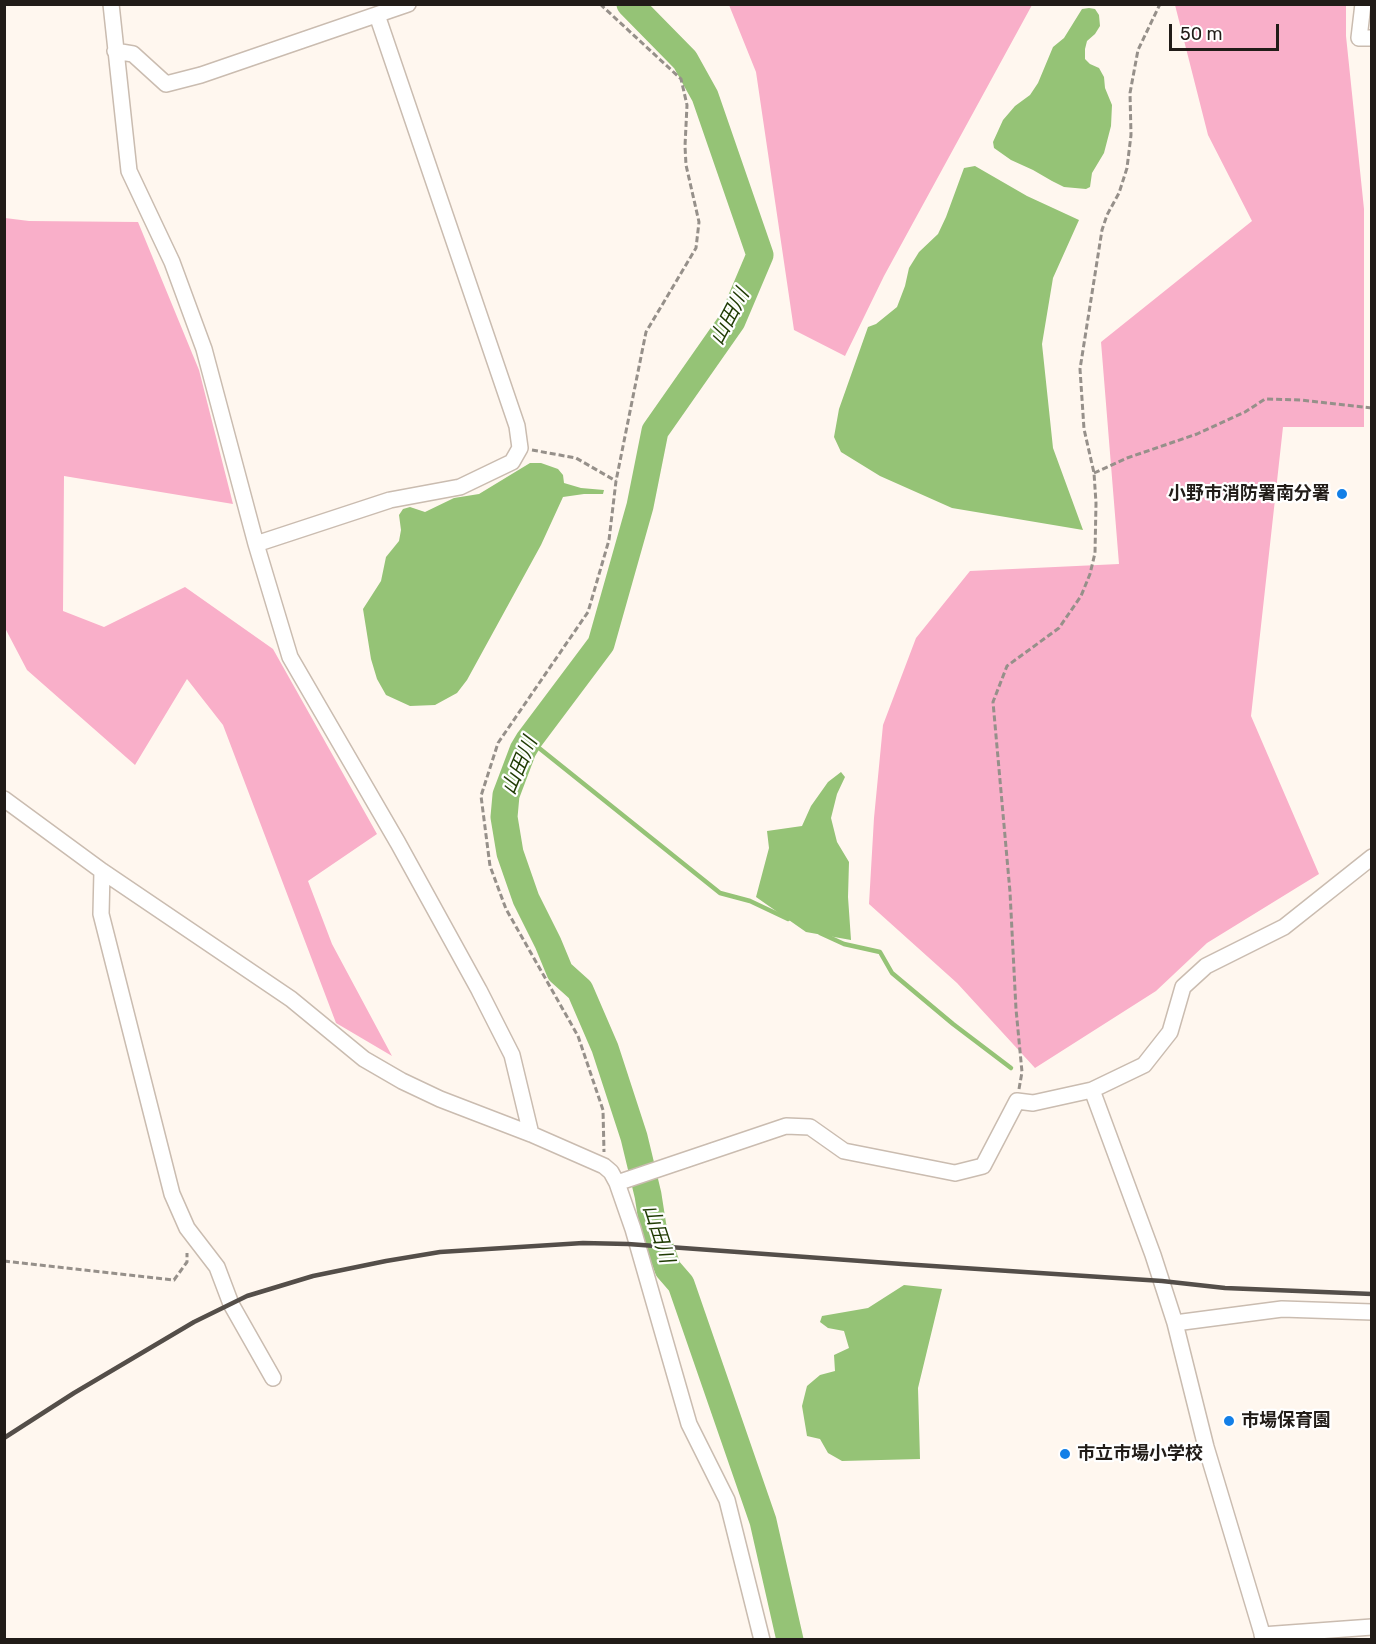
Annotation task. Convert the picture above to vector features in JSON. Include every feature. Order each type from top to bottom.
[{"type":"street","points":[[111,4],[129,171],[172,262],[204,349],[256,544],[290,657],[398,843],[512,1055],[531,1134]]},
{"type":"street","points":[[115,51],[133,54],[166,84],[201,75],[408,4]]},
{"type":"street","points":[[1362,4],[1359,38],[1369,38]]},
{"type":"street","points":[[256,544],[390,500],[460,487],[512,462],[520,448],[517,426],[377,15]]},
{"type":"street","points":[[4,799],[102,871],[291,999],[364,1059],[440,1099],[531,1134],[604,1166],[611,1172],[633,1229],[689,1424],[727,1500],[762,1640]]},
{"type":"street","points":[[617,1183],[786,1126],[810,1127],[844,1151],[954,1173],[983,1166],[1017,1101],[1033,1103],[1092,1090],[1144,1065],[1170,1032],[1183,987],[1206,966],[1284,927],[1371,857]]},
{"type":"street","points":[[102,871],[101,914],[172,1194],[187,1228],[217,1267],[231,1304],[273,1378]]},
{"type":"street","points":[[1092,1090],[1156,1264],[1175,1323],[1206,1447],[1263,1637],[1371,1627]]},
{"type":"street","points":[[1175,1323],[1282,1309],[1371,1312]]},
{"type":"path","points":[[600,4],[681,79],[687,105],[686,165],[699,222],[696,248],[646,332],[616,481],[609,540],[588,612],[498,743],[481,796],[490,866],[506,909],[578,1036],[603,1110],[604,1166]]},
{"type":"path","points":[[1017,1101],[1022,1072],[1010,892],[993,702],[1007,666],[1059,628],[1081,596],[1090,574],[1095,553],[1096,503],[1094,473],[1084,429],[1080,369],[1102,230],[1119,193],[1127,168],[1131,135],[1130,93],[1138,50],[1160,4]]},
{"type":"path","points":[[1094,473],[1127,458],[1197,434],[1245,412],[1265,399],[1301,400],[1371,408]]},
{"type":"path","points":[[520,448],[576,458],[616,481]]},
{"type":"path","points":[[4,1261],[174,1280],[187,1262],[187,1228]]},
{"type":"shaded area","points":[[729,5],[1032,5],[884,276],[845,356],[794,330],[756,72]]},
{"type":"shaded area","points":[[1175,5],[1346,5],[1346,36],[1364,209],[1364,427],[1283,427],[1251,716],[1319,874],[1207,943],[1156,991],[1035,1068],[957,983],[869,904],[883,725],[916,638],[970,571],[1119,564],[1101,342],[1252,221],[1208,135]]},
{"type":"shaded area","points":[[1082,9],[1095,9],[1099,15],[1100,26],[1087,41],[1085,59],[1099,68],[1112,105],[1111,126],[1104,153],[1092,173],[1090,187],[1086,189],[1064,187],[1052,181],[1011,160],[994,148],[993,142],[1003,120],[1015,106],[1030,95],[1038,83],[1053,47],[1064,38]]},
{"type":"shaded area","points":[[975,166],[1027,196],[1079,220],[1053,278],[1042,344],[1053,448],[1083,530],[952,508],[880,476],[841,452],[834,437],[839,409],[868,327],[876,324],[897,307],[909,268],[919,252],[938,234],[964,168]]},
{"type":"shaded area","points":[[5,218],[29,221],[138,222],[199,370],[233,504],[64,476],[63,611],[104,627],[185,587],[273,649],[377,834],[308,881],[332,944],[392,1056],[336,1023],[223,725],[187,679],[135,765],[27,670],[5,628]]},
{"type":"shaded area","points":[[530,463],[541,463],[558,469],[563,475],[564,483],[581,488],[604,490],[603,494],[563,497],[541,545],[467,680],[457,693],[435,705],[410,706],[386,695],[377,679],[371,659],[363,609],[381,581],[386,557],[399,541],[401,530],[399,515],[403,509],[410,507],[425,512],[454,498],[479,494]]},
{"type":"shaded area","points":[[841,772],[845,777],[837,794],[831,818],[837,842],[849,862],[848,897],[851,940],[806,932],[756,897],[769,848],[767,831],[802,826],[811,806],[828,782]]},
{"type":"shaded area","points":[[904,1285],[942,1289],[918,1388],[920,1459],[842,1461],[828,1453],[820,1439],[807,1436],[802,1406],[807,1386],[820,1375],[835,1371],[834,1355],[849,1348],[844,1331],[828,1328],[820,1322],[822,1316],[868,1308]]},
{"type":"waterway","name":"山田川","points":[[630,4],[685,60],[705,96],[760,255],[732,321],[655,431],[640,506],[601,644],[523,750],[506,795],[504,817],[510,853],[526,899],[560,972],[580,990],[605,1048],[634,1137],[653,1227],[668,1269],[681,1284],[763,1521],[790,1640]]},
{"type":"waterway","points":[[529,740],[720,893],[750,901],[788,919]]},
{"type":"waterway","points":[[820,933],[844,944],[880,952],[892,973],[1011,1068]]},
{"type":"railway","points":[[4,1438],[74,1393],[194,1322],[247,1296],[313,1276],[440,1252],[583,1243],[628,1244],[1162,1281],[1225,1288],[1372,1294]]},
{"type":"place","name":"小野市消防署南分署","points":[[1342,494]]},
{"type":"place","name":"市場保育園","points":[[1229,1421]]},
{"type":"place","name":"市立市場小学校","points":[[1065,1454]]}]
